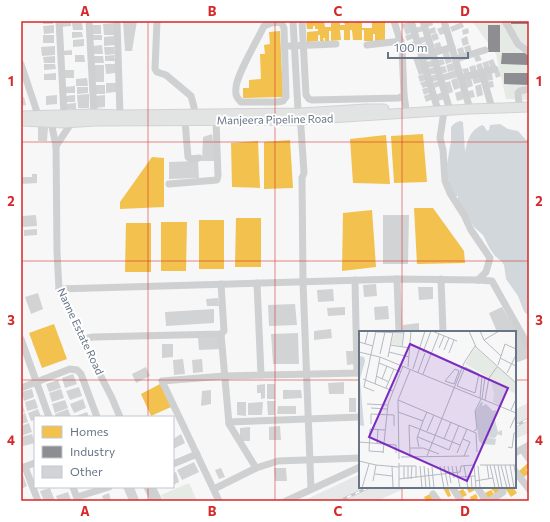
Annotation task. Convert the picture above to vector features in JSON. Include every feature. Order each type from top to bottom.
[{"type":"main road","name":"Manjeera Pipeline Road","points":[[470,108],[491,105],[529,103]]},
{"type":"main road","name":"Manjeera Pipeline Road","points":[[376,113],[406,109],[529,107]]},
{"type":"main road","name":"Manjeera Pipeline Road","points":[[21,116],[94,114],[185,121],[216,121],[298,116],[366,109],[376,113],[444,108]]},
{"type":"main road","name":"Manjeera Pipeline Road","points":[[21,121],[72,122],[153,118],[194,114],[298,116]]},
{"type":"street","points":[[59,21],[64,114]]},
{"type":"street","points":[[89,21],[94,114]]},
{"type":"street","points":[[117,21],[120,115]]},
{"type":"street","points":[[157,21],[155,69],[157,72],[166,75],[191,96],[194,114]]},
{"type":"street","points":[[293,21],[298,116],[304,173],[302,178],[303,282],[311,489]]},
{"type":"street","points":[[302,21],[306,95],[309,99],[399,98],[404,95]]},
{"type":"street","points":[[394,21],[401,41],[406,109]]},
{"type":"street","points":[[411,21],[444,108]]},
{"type":"street","points":[[423,21],[433,53],[444,108],[440,138],[443,150],[444,181],[471,230],[490,258],[486,272],[478,280]]},
{"type":"street","points":[[444,21],[470,108]]},
{"type":"street","points":[[505,21],[518,44],[529,52]]},
{"type":"street","points":[[280,22],[282,24],[285,46],[285,99],[277,102],[241,102],[236,97],[236,84],[264,26],[271,23],[280,22]]},
{"type":"street","points":[[367,45],[401,41]]},
{"type":"street","points":[[285,46],[336,44]]},
{"type":"street","points":[[433,53],[452,47]]},
{"type":"street","points":[[456,59],[485,50]]},
{"type":"street","points":[[21,64],[38,115]]},
{"type":"street","points":[[461,78],[495,69]]},
{"type":"street","points":[[482,73],[491,105]]},
{"type":"street","points":[[519,103],[518,93],[520,90],[529,89]]},
{"type":"street","points":[[185,121],[188,157],[191,159],[199,158]]},
{"type":"street","points":[[169,184],[216,180],[218,176],[216,121]]},
{"type":"street","name":"Nanne Estate Road","points":[[51,122],[56,146],[57,252],[59,288],[120,416]]},
{"type":"street","points":[[56,146],[72,122]]},
{"type":"street","points":[[59,288],[397,279],[492,281],[529,347]]},
{"type":"street","points":[[397,279],[399,331]]},
{"type":"street","points":[[441,279],[443,331]]},
{"type":"street","points":[[220,501],[162,381],[224,376],[359,373],[355,280]]},
{"type":"street","points":[[257,283],[261,375]]},
{"type":"street","points":[[221,284],[224,331],[221,334],[229,422],[235,435],[256,468]]},
{"type":"street","points":[[84,343],[88,338],[93,337],[221,334]]},
{"type":"street","points":[[21,339],[23,353],[37,382],[49,416]]},
{"type":"street","points":[[21,388],[70,369],[77,370],[81,374],[97,416]]},
{"type":"street","points":[[229,422],[359,417]]},
{"type":"street","points":[[529,445],[518,451],[529,459]]},
{"type":"street","points":[[174,464],[197,454]]},
{"type":"street","points":[[214,489],[256,468],[278,461],[359,458]]},
{"type":"street","points":[[34,463],[23,467],[38,501]]},
{"type":"street","points":[[286,501],[359,467]]},
{"type":"street","points":[[516,472],[529,489]]},
{"type":"street","points":[[73,488],[78,499],[105,488]]},
{"type":"street","points":[[148,488],[154,501]]},
{"type":"street","points":[[152,488],[159,501]]},
{"type":"street","points":[[453,488],[461,501]]},
{"type":"street","points":[[478,488],[486,501]]},
{"type":"street","points":[[490,501],[503,492],[501,488]]},
{"type":"street","points":[[433,494],[438,501]]},
{"type":"shaded area","points":[[472,21],[529,21],[529,100],[506,99],[496,54]]},
{"type":"shaded area","points":[[460,121],[463,122],[465,152],[468,140],[472,133],[482,125],[487,131],[489,130],[490,125],[500,124],[508,129],[518,131],[526,140],[529,139],[529,315],[525,313],[518,296],[506,279],[504,265],[490,249],[483,235],[474,227],[458,200],[458,196],[454,196],[449,189],[447,164],[451,141],[451,127]]},
{"type":"shaded area","points":[[529,403],[529,433],[516,439],[516,409]]},
{"type":"shaded area","points":[[359,474],[359,488],[406,488],[377,501],[303,501]]},
{"type":"shaded area","points":[[189,483],[197,501],[164,501],[161,495]]},
{"type":"building: Homes","points":[[306,21],[324,21],[325,27],[331,27],[331,23],[340,23],[340,25],[345,25],[344,21],[349,21],[349,23],[362,22],[362,28],[372,28],[372,21],[385,21],[385,41],[375,41],[375,34],[373,34],[373,41],[364,41],[364,30],[362,30],[362,40],[353,40],[352,30],[350,30],[350,40],[344,40],[344,30],[340,30],[341,40],[331,41],[331,31],[329,31],[329,41],[325,41],[325,38],[323,38],[324,41],[320,41],[320,35],[318,35],[318,41],[307,42],[307,32],[318,31],[318,29],[315,29],[315,26],[313,26],[313,29],[307,29]]},
{"type":"building: Homes","points":[[280,31],[283,97],[243,98],[243,88],[249,88],[249,80],[261,79],[260,54],[265,54],[264,45],[270,44],[269,32]]},
{"type":"building: Homes","points":[[423,134],[427,182],[394,183],[391,136]]},
{"type":"building: Homes","points":[[386,135],[390,184],[353,183],[350,139]]},
{"type":"building: Homes","points":[[290,140],[293,188],[264,189],[264,142]]},
{"type":"building: Homes","points":[[258,141],[260,188],[232,187],[231,143]]},
{"type":"building: Homes","points":[[152,157],[164,158],[164,207],[120,209],[120,202]]},
{"type":"building: Homes","points":[[414,208],[433,208],[464,251],[465,263],[417,264]]},
{"type":"building: Homes","points":[[372,210],[376,267],[342,271],[343,213]]},
{"type":"building: Homes","points":[[236,218],[261,218],[261,267],[235,267]]},
{"type":"building: Homes","points":[[199,220],[224,220],[224,269],[199,269]]},
{"type":"building: Homes","points":[[161,222],[187,222],[186,271],[161,271]]},
{"type":"building: Homes","points":[[126,223],[151,223],[151,272],[125,272]]},
{"type":"building: Homes","points":[[54,324],[67,359],[42,368],[29,333]]},
{"type":"building: Homes","points":[[160,384],[171,407],[151,416],[141,394]]},
{"type":"building: Homes","points":[[529,462],[529,467],[526,470],[529,473],[524,477],[518,472]]},
{"type":"building: Homes","points":[[443,488],[448,488],[451,496],[448,497]]},
{"type":"building: Homes","points":[[466,488],[474,488],[475,490],[469,493]]},
{"type":"building: Homes","points":[[491,488],[499,488],[501,491],[495,494],[493,490],[492,491]]},
{"type":"building: Homes","points":[[505,488],[514,488],[517,493],[511,497]]},
{"type":"building: Homes","points":[[463,489],[467,495],[461,498],[457,492]]},
{"type":"building: Homes","points":[[491,490],[494,494],[488,498],[485,493]]},
{"type":"building: Homes","points":[[432,493],[435,499],[426,501],[424,497]]},
{"type":"building: Homes","points":[[476,494],[478,498],[472,501],[470,497]]},
{"type":"building: Industry","points":[[511,21],[529,21],[529,24],[511,24]]},
{"type":"building: Industry","points":[[488,25],[500,25],[500,52],[488,52]]},
{"type":"building: Industry","points":[[502,53],[528,53],[528,65],[501,64]]},
{"type":"building: Industry","points":[[504,73],[529,73],[529,85],[504,84]]},
{"type":"building: Other","points":[[43,21],[53,21],[53,24],[43,24]]},
{"type":"building: Other","points":[[61,21],[71,21],[71,26],[61,27]]},
{"type":"building: Other","points":[[123,21],[137,21],[132,51],[125,51]]},
{"type":"building: Other","points":[[425,21],[432,21],[433,25],[427,27]]},
{"type":"building: Other","points":[[408,22],[412,32],[406,35],[404,29],[408,27],[403,29],[402,24]]},
{"type":"building: Other","points":[[462,22],[464,27],[452,32],[450,27]]},
{"type":"building: Other","points":[[72,23],[82,23],[83,30],[73,30]]},
{"type":"building: Other","points":[[114,23],[114,35],[104,35],[103,24]]},
{"type":"building: Other","points":[[54,25],[54,33],[44,34],[43,26]]},
{"type":"building: Other","points":[[91,25],[101,25],[101,34],[92,34]]},
{"type":"building: Other","points":[[422,26],[423,31],[417,33],[415,28]]},
{"type":"building: Other","points":[[444,26],[446,33],[440,35],[437,29]]},
{"type":"building: Other","points":[[435,27],[436,33],[430,34],[429,29]]},
{"type":"building: Other","points":[[468,28],[469,33],[463,35],[462,30]]},
{"type":"building: Other","points":[[72,32],[82,32],[83,37],[72,38]]},
{"type":"building: Other","points":[[412,33],[414,38],[407,41],[405,36]]},
{"type":"building: Other","points":[[437,33],[439,39],[433,41],[431,35]]},
{"type":"building: Other","points":[[43,35],[54,35],[54,43],[43,43]]},
{"type":"building: Other","points":[[92,35],[102,35],[102,40],[92,40]]},
{"type":"building: Other","points":[[114,36],[115,45],[104,46],[104,37]]},
{"type":"building: Other","points":[[426,36],[428,41],[420,44],[419,38]]},
{"type":"building: Other","points":[[467,36],[469,44],[463,46],[461,39]]},
{"type":"building: Other","points":[[84,39],[84,46],[73,47],[73,40]]},
{"type":"building: Other","points":[[415,41],[417,48],[411,50],[409,43]]},
{"type":"building: Other","points":[[429,42],[432,52],[424,54],[421,45]]},
{"type":"building: Other","points":[[440,42],[442,49],[436,51],[434,44]]},
{"type":"building: Other","points":[[102,45],[103,54],[93,54],[92,46]]},
{"type":"building: Other","points":[[470,45],[472,52],[466,54],[464,47]]},
{"type":"building: Other","points":[[55,46],[55,55],[42,56],[41,47]]},
{"type":"building: Other","points":[[104,47],[114,47],[115,54],[105,55]]},
{"type":"building: Other","points":[[463,47],[465,55],[459,56],[457,49]]},
{"type":"building: Other","points":[[72,50],[72,55],[62,55],[62,51]]},
{"type":"building: Other","points":[[448,50],[452,62],[446,64],[442,52]]},
{"type":"building: Other","points":[[430,53],[432,59],[425,61],[423,55]]},
{"type":"building: Other","points":[[75,55],[84,55],[85,62],[75,62]]},
{"type":"building: Other","points":[[114,55],[115,61],[105,61],[105,56]]},
{"type":"building: Other","points":[[479,55],[482,60],[476,62],[474,57]]},
{"type":"building: Other","points":[[55,56],[55,63],[44,63],[43,57]]},
{"type":"building: Other","points":[[93,56],[103,56],[104,63],[93,63]]},
{"type":"building: Other","points":[[419,56],[426,73],[419,75],[413,58]]},
{"type":"building: Other","points":[[443,59],[445,64],[439,66],[437,60]]},
{"type":"building: Other","points":[[493,59],[496,66],[491,68],[488,61]]},
{"type":"building: Other","points":[[433,60],[435,66],[428,68],[426,62]]},
{"type":"building: Other","points":[[488,61],[490,68],[485,70],[482,63]]},
{"type":"building: Other","points":[[453,63],[455,70],[448,72],[446,65]]},
{"type":"building: Other","points":[[481,63],[484,70],[478,72],[476,65]]},
{"type":"building: Other","points":[[44,64],[55,64],[56,69],[44,70]]},
{"type":"building: Other","points":[[105,64],[115,64],[116,73],[106,74]]},
{"type":"building: Other","points":[[94,65],[104,65],[104,82],[94,82]]},
{"type":"building: Other","points":[[475,65],[477,72],[471,73],[469,67]]},
{"type":"building: Other","points":[[445,66],[447,72],[441,74],[439,67]]},
{"type":"building: Other","points":[[435,67],[437,73],[430,75],[428,69]]},
{"type":"building: Other","points":[[468,68],[470,74],[465,76],[462,69]]},
{"type":"building: Other","points":[[63,70],[74,70],[74,78],[64,78]]},
{"type":"building: Other","points":[[456,70],[458,77],[443,81],[441,75]]},
{"type":"building: Other","points":[[499,70],[501,76],[496,78],[494,71]]},
{"type":"building: Other","points":[[56,73],[56,80],[44,80],[44,74]]},
{"type":"building: Other","points":[[492,73],[493,80],[487,81],[485,75]]},
{"type":"building: Other","points":[[424,74],[426,80],[420,82],[418,76]]},
{"type":"building: Other","points":[[437,74],[438,80],[432,82],[430,76]]},
{"type":"building: Other","points":[[480,76],[482,82],[474,84],[472,78]]},
{"type":"building: Other","points":[[87,78],[88,86],[76,86],[76,79]]},
{"type":"building: Other","points":[[457,78],[460,88],[454,90],[451,80]]},
{"type":"building: Other","points":[[471,78],[473,86],[467,88],[465,80]]},
{"type":"building: Other","points":[[427,80],[429,86],[423,88],[420,83]]},
{"type":"building: Other","points":[[438,81],[440,86],[434,88],[432,83]]},
{"type":"building: Other","points":[[450,81],[453,92],[447,94],[444,83]]},
{"type":"building: Other","points":[[493,81],[494,87],[488,88],[486,82]]},
{"type":"building: Other","points":[[106,83],[116,83],[116,92],[106,93]]},
{"type":"building: Other","points":[[481,84],[483,95],[477,97],[475,86]]},
{"type":"building: Other","points":[[94,85],[105,85],[105,94],[95,94]]},
{"type":"building: Other","points":[[75,86],[75,93],[65,93],[64,87]]},
{"type":"building: Other","points":[[77,87],[88,87],[88,93],[77,94]]},
{"type":"building: Other","points":[[429,87],[431,92],[424,95],[422,89]]},
{"type":"building: Other","points":[[473,90],[475,97],[470,98],[468,91]]},
{"type":"building: Other","points":[[461,91],[464,99],[457,101],[455,93]]},
{"type":"building: Other","points":[[442,92],[444,99],[438,101],[436,95]]},
{"type":"building: Other","points":[[431,93],[433,99],[426,102],[424,96]]},
{"type":"building: Other","points":[[89,94],[89,108],[78,108],[77,95]]},
{"type":"building: Other","points":[[57,95],[57,104],[46,105],[46,96]]},
{"type":"building: Other","points":[[75,95],[75,102],[65,102],[65,96]]},
{"type":"building: Other","points":[[105,95],[105,107],[95,108],[95,96]]},
{"type":"building: Other","points":[[21,97],[24,97],[26,105],[21,106]]},
{"type":"building: Other","points":[[76,103],[76,109],[65,109],[65,104]]},
{"type":"building: Other","points":[[38,126],[48,127],[47,141],[38,141]]},
{"type":"building: Other","points":[[212,134],[216,161],[202,161],[203,137]]},
{"type":"building: Other","points":[[198,161],[199,178],[169,179],[169,162]]},
{"type":"building: Other","points":[[32,174],[37,174],[37,183],[21,184],[21,177],[32,177]]},
{"type":"building: Other","points":[[36,215],[37,226],[22,227],[22,216]]},
{"type":"building: Other","points":[[383,215],[409,215],[408,264],[383,264]]},
{"type":"building: Other","points":[[37,229],[37,235],[24,236],[24,230]]},
{"type":"building: Other","points":[[376,284],[377,296],[364,297],[363,285]]},
{"type":"building: Other","points":[[418,287],[433,287],[433,299],[419,300]]},
{"type":"building: Other","points":[[333,289],[334,301],[318,302],[317,290]]},
{"type":"building: Other","points":[[38,293],[43,309],[31,314],[25,297]]},
{"type":"building: Other","points":[[218,298],[219,306],[207,306],[206,299]]},
{"type":"building: Other","points":[[295,304],[297,325],[269,326],[268,305]]},
{"type":"building: Other","points":[[388,306],[389,319],[375,320],[374,307]]},
{"type":"building: Other","points":[[345,307],[345,315],[328,316],[327,308]]},
{"type":"building: Other","points":[[502,307],[517,331],[497,331],[489,313]]},
{"type":"building: Other","points":[[214,309],[214,323],[166,326],[165,312]]},
{"type":"building: Other","points":[[419,323],[419,331],[403,331],[403,325]]},
{"type":"building: Other","points":[[331,329],[332,338],[314,340],[314,331]]},
{"type":"building: Other","points":[[519,332],[529,350],[529,358],[516,363],[516,333]]},
{"type":"building: Other","points":[[298,333],[299,364],[273,364],[271,334]]},
{"type":"building: Other","points":[[220,336],[221,349],[199,350],[198,338]]},
{"type":"building: Other","points":[[162,344],[173,344],[173,357],[162,358]]},
{"type":"building: Other","points":[[346,351],[354,351],[355,364],[347,365]]},
{"type":"building: Other","points":[[183,359],[185,374],[174,375],[173,360]]},
{"type":"building: Other","points":[[202,359],[203,372],[193,373],[192,360]]},
{"type":"building: Other","points":[[146,367],[150,376],[136,383],[132,374]]},
{"type":"building: Other","points":[[73,374],[77,384],[65,388],[62,378]]},
{"type":"building: Other","points":[[58,380],[61,388],[49,392],[46,384]]},
{"type":"building: Other","points":[[344,382],[344,394],[329,394],[328,383]]},
{"type":"building: Other","points":[[265,384],[265,398],[261,399],[261,393],[257,393],[257,385]]},
{"type":"building: Other","points":[[267,384],[275,384],[275,399],[267,399]]},
{"type":"building: Other","points":[[79,387],[82,396],[70,400],[66,391]]},
{"type":"building: Other","points":[[32,389],[34,397],[24,401],[21,392]]},
{"type":"building: Other","points":[[61,389],[64,398],[52,402],[49,393]]},
{"type":"building: Other","points":[[211,390],[211,404],[201,406],[202,391]]},
{"type":"building: Other","points":[[283,390],[301,390],[302,398],[283,399]]},
{"type":"building: Other","points":[[349,398],[356,398],[356,412],[349,412]]},
{"type":"building: Other","points":[[35,399],[38,408],[27,411],[25,402]]},
{"type":"building: Other","points":[[83,399],[86,408],[74,413],[70,404]]},
{"type":"building: Other","points":[[65,400],[68,408],[55,413],[52,404]]},
{"type":"building: Other","points":[[21,401],[25,412],[21,413]]},
{"type":"building: Other","points":[[267,401],[275,401],[275,415],[268,415]]},
{"type":"building: Other","points":[[237,402],[246,402],[246,416],[237,415]]},
{"type":"building: Other","points":[[263,402],[262,415],[248,415],[248,403]]},
{"type":"building: Other","points":[[278,406],[296,406],[296,414],[277,414]]},
{"type":"building: Other","points":[[38,409],[41,416],[34,416],[34,420],[31,421],[28,413]]},
{"type":"building: Other","points":[[68,409],[71,416],[56,416],[55,414]]},
{"type":"building: Other","points":[[87,412],[89,416],[76,416]]},
{"type":"building: Other","points":[[25,413],[28,422],[21,424],[21,415]]},
{"type":"building: Other","points":[[29,423],[32,432],[21,436],[21,426]]},
{"type":"building: Other","points":[[280,426],[281,440],[269,440],[269,427]]},
{"type":"building: Other","points":[[250,427],[250,441],[240,441],[240,428]]},
{"type":"building: Other","points":[[32,434],[34,443],[23,446],[21,437]]},
{"type":"building: Other","points":[[181,434],[185,443],[174,448],[174,438]]},
{"type":"building: Other","points":[[194,462],[199,472],[182,480],[177,470]]},
{"type":"building: Other","points":[[221,468],[225,477],[219,479],[215,470]]},
{"type":"building: Other","points":[[274,468],[286,468],[287,481],[275,481]]},
{"type":"building: Other","points":[[21,470],[27,486],[21,489]]},
{"type":"building: Other","points":[[176,472],[179,482],[174,484],[174,473]]},
{"type":"building: Other","points":[[50,488],[55,501],[44,501],[40,491]]},
{"type":"building: Other","points":[[123,488],[134,488],[139,500],[129,501]]},
{"type":"building: Other","points":[[68,492],[71,500],[58,501],[56,496]]},
{"type":"building: Other","points":[[109,493],[111,501],[104,501],[102,496]]},
{"type":"railway","points":[[516,426],[529,419]]},
{"type":"railway","points":[[339,501],[368,488]]}]
